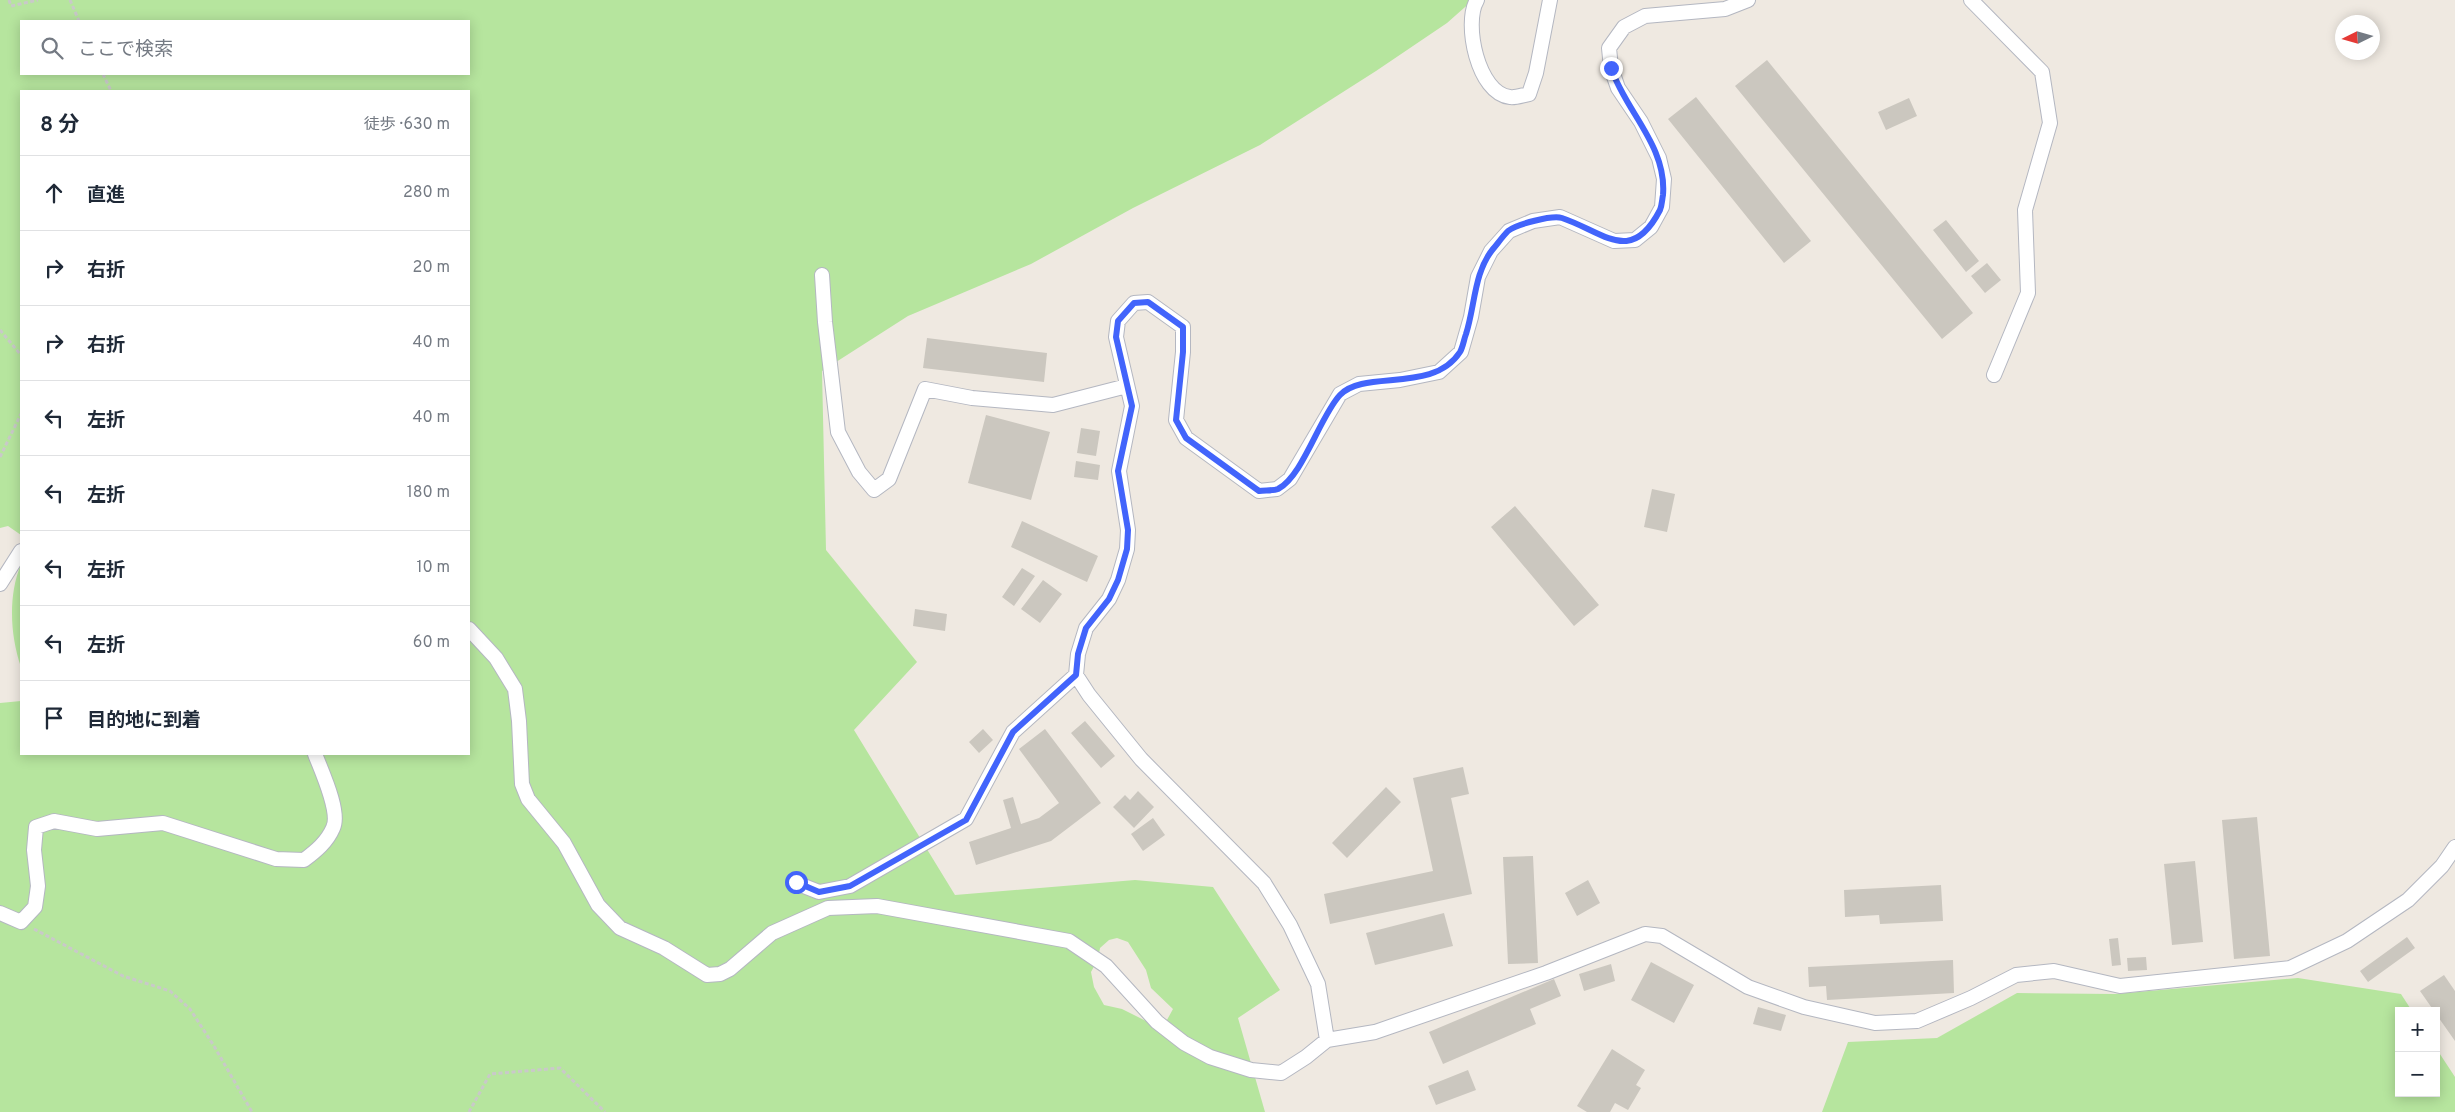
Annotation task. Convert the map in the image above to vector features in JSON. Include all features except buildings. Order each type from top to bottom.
[{"type":"street","points":[[1477,0],[1472,7],[1472,37],[1479,64],[1491,88],[1509,98],[1529,94],[1536,73],[1550,0]]},
{"type":"street","points":[[1327,1040],[1318,984],[1290,925],[1264,883],[1141,759],[1076,675],[1078,654],[1086,628],[1109,599],[1118,580],[1127,549],[1128,530],[1118,471],[1132,406],[1116,337],[1118,321],[1134,303],[1148,302],[1183,327],[1183,352],[1176,420],[1186,438],[1259,491],[1277,489],[1290,479],[1340,394],[1359,384],[1400,380],[1439,372],[1460,352],[1471,317],[1478,277],[1491,251],[1509,231],[1533,221],[1560,217],[1614,241],[1636,240],[1651,226],[1662,207],[1664,179],[1659,158],[1618,88],[1611,68],[1608,48],[1624,27],[1646,16],[1725,9],[1748,0]]},
{"type":"street","points":[[1971,0],[2042,72],[2050,123],[2025,210],[2028,293],[1994,375]]},
{"type":"street","points":[[822,275],[825,322],[838,432],[859,472],[874,490],[889,479],[925,390],[972,398],[1053,405],[1127,386]]},
{"type":"street","points":[[0,584],[20,553]]},
{"type":"street","points":[[470,630],[496,658],[515,689],[522,784],[528,799],[564,844],[598,905],[620,928],[664,948],[707,975],[720,974],[730,969],[772,933],[828,908],[877,906],[1069,941],[1106,966],[1157,1022],[1184,1043],[1210,1057],[1251,1070],[1281,1073],[1306,1057],[1327,1040],[1384,1029],[1546,973],[1646,934],[1662,936],[1748,987],[1804,1007],[1875,1023],[1917,1021],[1971,998],[2016,975],[2054,971],[2120,986],[2290,968],[2347,941],[2408,900],[2442,866],[2455,847]]},
{"type":"street","points":[[796,882],[819,892],[850,886],[966,820],[1013,732],[1076,675]]},
{"type":"street","points":[[0,913],[20,922],[35,908],[38,886],[34,850],[36,827],[54,821],[97,828],[163,823],[276,859],[304,860],[321,846],[334,826],[332,798],[314,755]]},
{"type":"path","points":[[9,0],[11,6],[38,0]]},
{"type":"path","points":[[70,0],[79,20]]},
{"type":"path","points":[[103,75],[111,90]]},
{"type":"path","points":[[0,330],[20,354]]},
{"type":"path","points":[[0,456],[20,416]]},
{"type":"path","points":[[20,922],[123,976],[170,991],[190,1009],[252,1112]]},
{"type":"path","points":[[469,1112],[490,1074],[560,1068],[605,1112]]},
{"type":"green space","points":[[0,0],[1473,0],[1447,23],[1260,145],[1133,208],[1031,264],[908,316],[822,371],[826,550],[917,662],[854,730],[955,895],[1135,880],[1213,887],[1280,990],[1238,1018],[1265,1112],[0,1112],[0,703],[20,701],[20,755],[470,755],[470,90],[20,90],[20,534],[8,526],[0,528]],"holes":[[[1117,938],[1128,942],[1146,970],[1151,988],[1173,1009],[1162,1029],[1122,1009],[1104,1005],[1094,987],[1091,972],[1098,959],[1100,948],[1109,940]]]},
{"type":"green space","points":[[20,567],[20,664],[12,616],[12,602]]},
{"type":"green space","points":[[2298,978],[2401,994],[2409,1007],[2395,1007],[2395,1097],[2440,1097],[2440,1054],[2455,1077],[2455,1112],[1822,1112],[1848,1042],[1937,1038],[2017,993],[2115,994]]},
{"type":"route","points":[[796,882],[819,892],[850,886],[966,820],[1013,732],[1076,675],[1078,654],[1086,628],[1109,599],[1118,580],[1127,549],[1128,530],[1118,471],[1132,406],[1116,337],[1118,321],[1134,303],[1148,302],[1183,327],[1183,352],[1176,420],[1186,438],[1259,491],[1277,489],[1290,479],[1340,394],[1359,384],[1400,380],[1439,372],[1460,352],[1471,317],[1478,277],[1491,251],[1509,231],[1533,221],[1560,217],[1614,241],[1636,240],[1651,226],[1662,207],[1664,179],[1659,158],[1641,122],[1618,88],[1611,68]]}]
